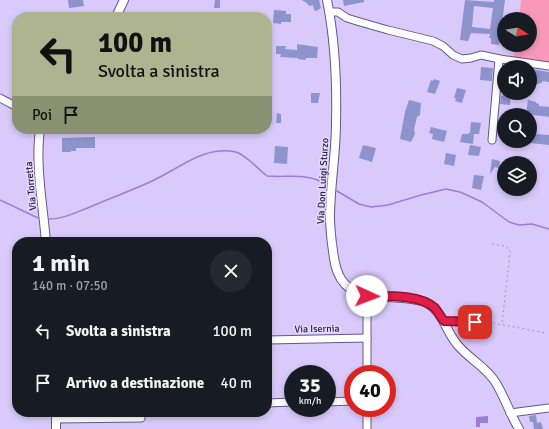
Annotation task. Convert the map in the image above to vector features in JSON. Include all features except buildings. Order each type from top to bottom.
[{"type":"street","points":[[118,12],[124,0]]},
{"type":"street","name":"Via Don Luigi Sturzo","points":[[327,0],[335,69],[336,117],[330,218],[334,263],[341,280],[348,287],[367,296],[398,297],[424,302],[435,309],[444,321],[455,342],[464,352],[488,371],[496,383],[519,429]]},
{"type":"street","points":[[329,12],[338,12],[347,18],[360,22],[433,41],[443,46],[453,55],[462,59],[480,56],[549,66]]},
{"type":"street","points":[[492,140],[499,59]]},
{"type":"street","points":[[0,98],[12,104]]},
{"type":"street","name":"Via Torretta","points":[[38,134],[38,160],[46,237]]},
{"type":"street","points":[[367,296],[367,365]]},
{"type":"street","points":[[444,321],[486,322]]},
{"type":"street","name":"Via Isernia","points":[[272,340],[367,338]]},
{"type":"street","points":[[272,403],[284,402]]},
{"type":"street","points":[[510,413],[549,408]]},
{"type":"street","points":[[56,417],[56,429]]},
{"type":"street","points":[[98,417],[141,418]]},
{"type":"street","points":[[367,417],[368,429]]},
{"type":"path","points":[[492,244],[505,246],[510,250],[502,324]]},
{"type":"path","points":[[486,322],[546,333]]},
{"type":"shaded area","points":[[521,0],[549,0],[549,63],[537,62],[537,60],[514,59],[514,52],[537,52],[537,12],[520,12]]},
{"type":"shaded area","points":[[488,416],[488,423],[480,423],[480,427],[476,427],[476,417]]},
{"type":"waterway","points":[[49,219],[65,217],[130,191],[193,159],[214,152],[236,152],[248,159],[267,176],[298,176],[313,178],[327,185]]},
{"type":"waterway","points":[[337,191],[359,204],[371,207],[388,205],[446,189],[460,192],[482,202],[509,222],[519,225],[532,224],[549,229]]},
{"type":"waterway","points":[[0,200],[38,218]]},
{"type":"route","points":[[367,296],[398,297],[424,302],[435,309],[444,321],[475,322]]}]
